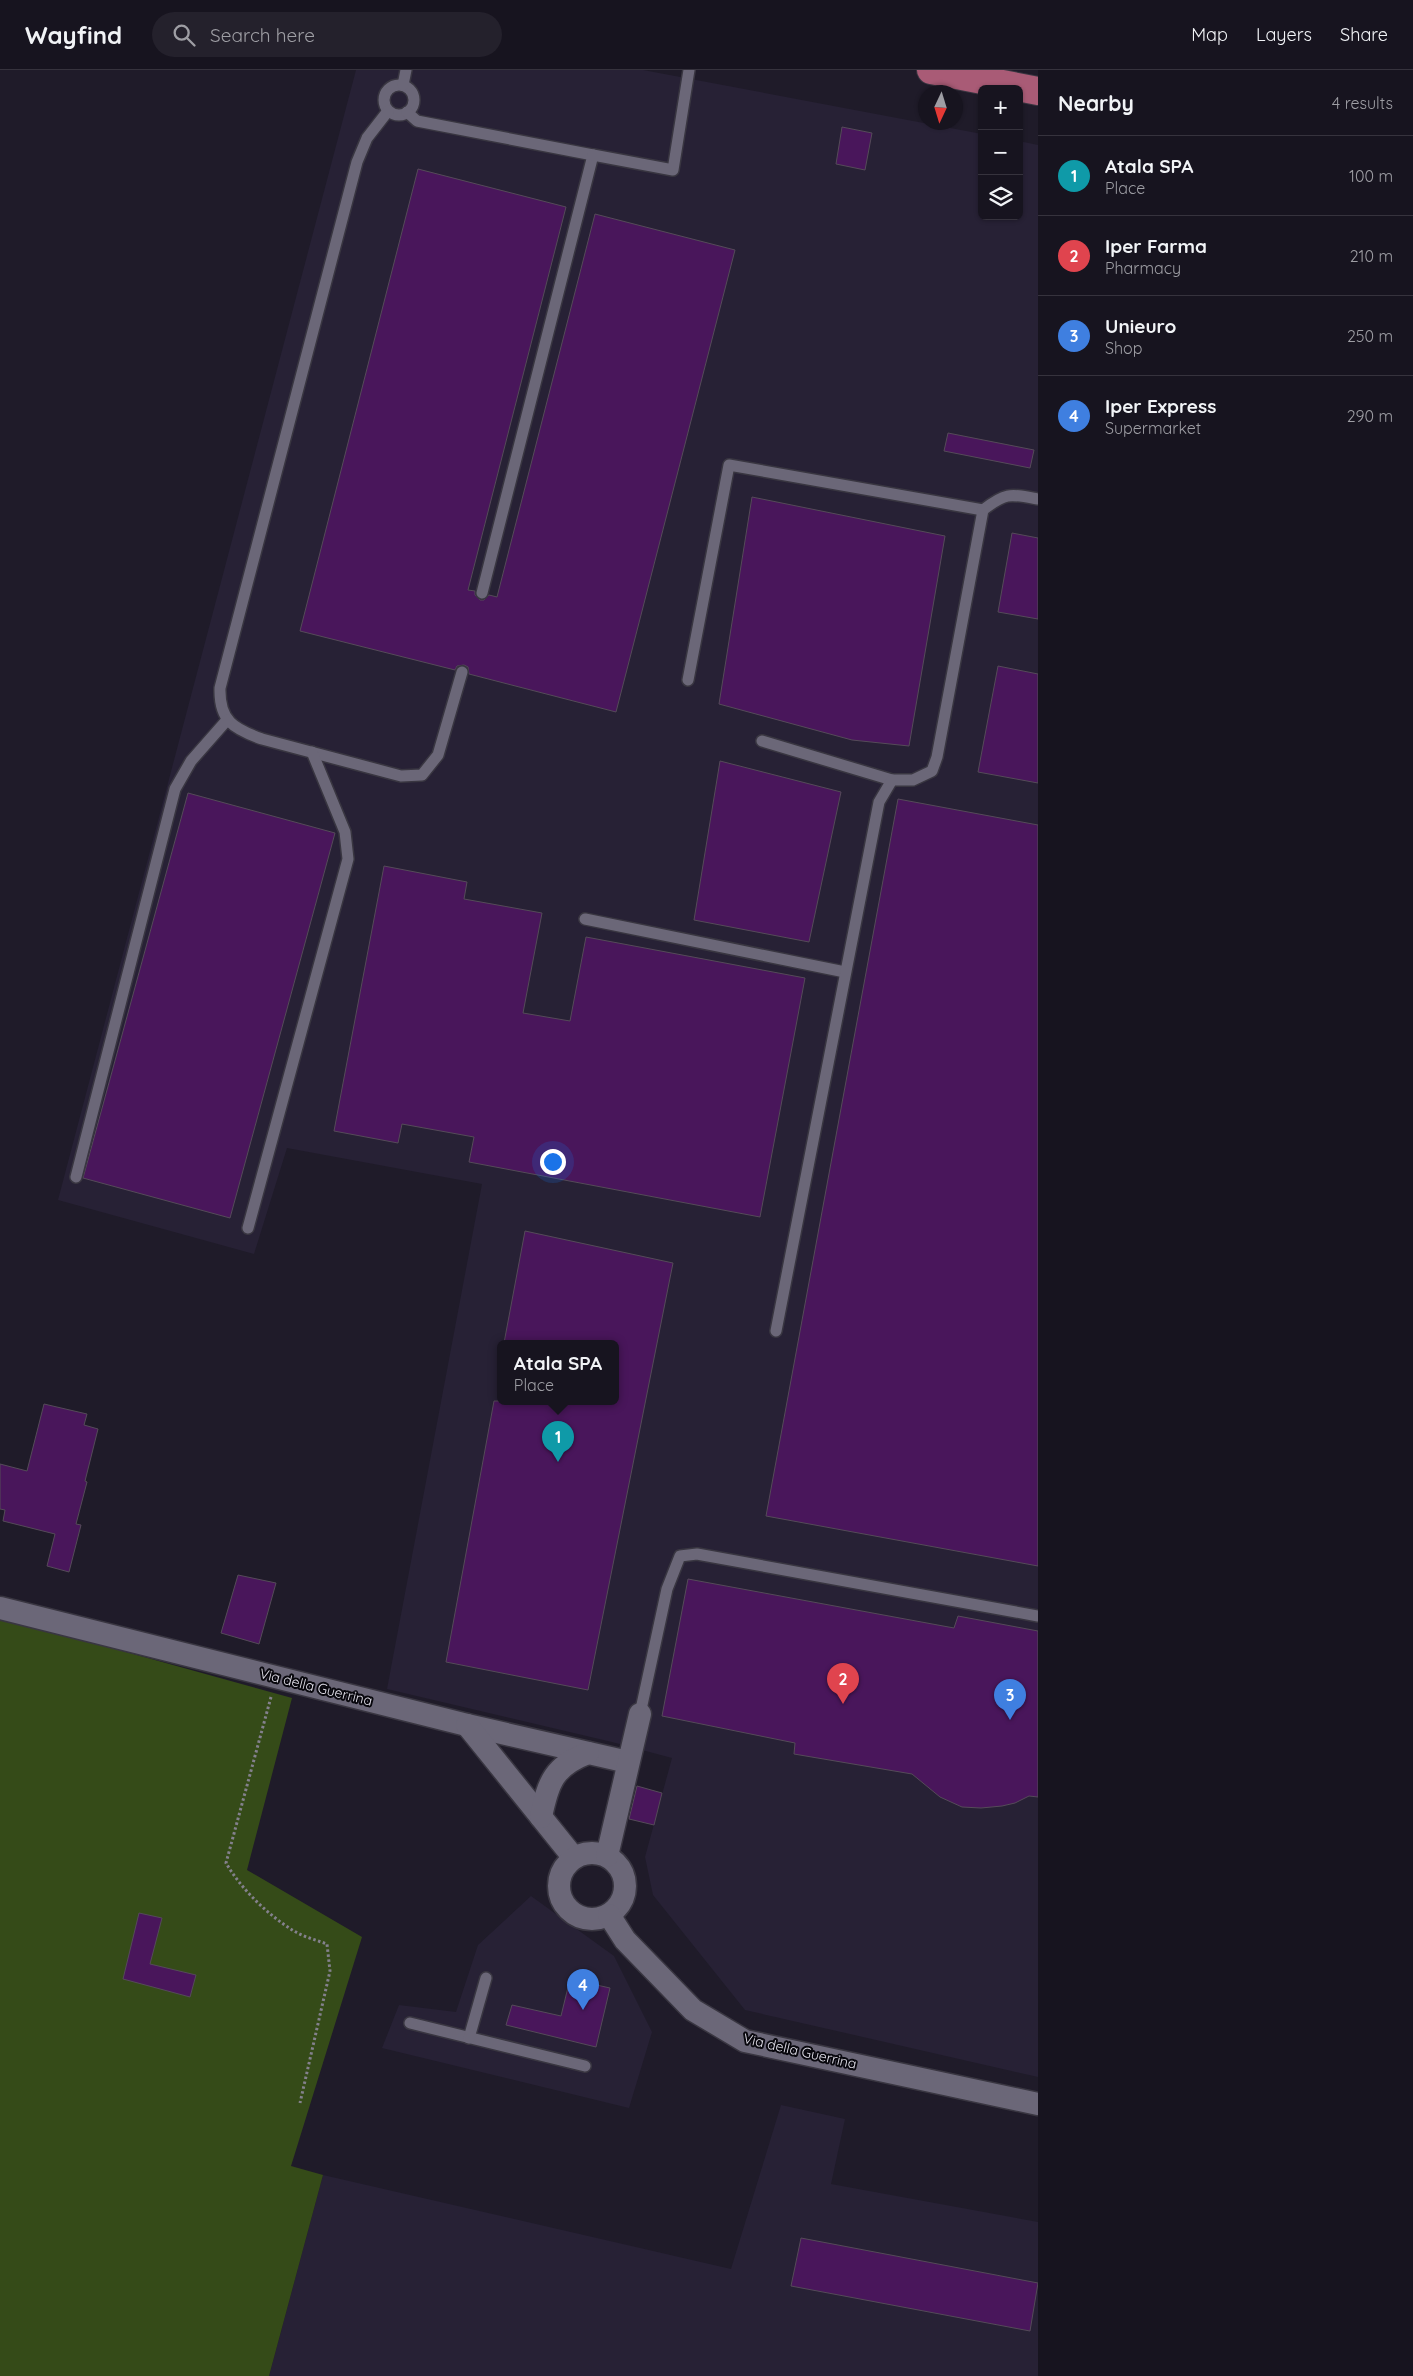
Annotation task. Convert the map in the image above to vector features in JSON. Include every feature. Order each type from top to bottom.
[{"type":"main road","points":[[931,70],[1038,91]]},
{"type":"street","name":"Via della Guerrina","points":[[0,1608],[467,1725],[628,1762]]},
{"type":"street","points":[[607,1856],[640,1714]]},
{"type":"street","points":[[467,1725],[574,1858]]},
{"type":"street","points":[[541,1817],[546,1792],[555,1774],[570,1760],[588,1753]]},
{"type":"street","points":[[596,1852],[607,1856],[621,1870],[625,1881],[622,1901],[609,1915],[592,1920],[583,1918],[568,1910],[562,1902],[558,1883],[560,1873],[574,1858],[584,1853],[596,1852]]},
{"type":"street","name":"Via della Guerrina","points":[[609,1915],[625,1940],[693,2010],[745,2041],[1038,2104]]},
{"type":"lane","points":[[402,85],[406,70]]},
{"type":"lane","points":[[407,112],[417,121],[673,170],[689,70]]},
{"type":"lane","points":[[402,85],[411,91],[414,100],[407,112],[398,115],[388,111],[384,102],[385,92],[393,86],[402,85]]},
{"type":"lane","points":[[388,111],[367,138],[357,162],[220,688],[220,703],[227,720],[242,732],[256,737],[401,776],[422,774],[438,755],[462,672]]},
{"type":"lane","points":[[482,593],[593,155]]},
{"type":"lane","points":[[688,680],[729,465],[983,510]]},
{"type":"lane","points":[[762,741],[892,780],[913,780],[932,771],[937,757],[983,510],[998,498],[1016,496],[1038,499]]},
{"type":"lane","points":[[76,1177],[175,789],[191,761],[227,720]]},
{"type":"lane","points":[[248,1228],[348,859],[345,832],[312,752]]},
{"type":"lane","points":[[776,1330],[877,809],[892,780]]},
{"type":"lane","points":[[585,919],[845,972]]},
{"type":"lane","points":[[640,1714],[668,1589],[680,1556],[697,1554],[1038,1616]]},
{"type":"lane","points":[[469,2038],[486,1978]]},
{"type":"lane","points":[[410,2023],[585,2066]]},
{"type":"path","points":[[276,1677],[226,1863],[235,1879],[254,1899],[294,1931],[326,1944],[330,1971],[300,2103]]},
{"type":"shaded area","points":[[356,70],[643,70],[918,122],[918,130],[961,130],[978,133],[978,220],[1023,220],[1023,142],[1038,145],[1038,2077],[745,2010],[653,1895],[645,1857],[672,1758],[387,1689],[482,1184],[287,1148],[254,1254],[58,1200]]},
{"type":"shaded area","points":[[531,1896],[614,1956],[652,2032],[629,2108],[382,2048],[399,2005],[456,2012],[478,1945]]},
{"type":"shaded area","points":[[781,2105],[845,2119],[831,2184],[1038,2222],[1038,2376],[269,2376],[323,2175],[731,2269]]},
{"type":"green space","points":[[0,1617],[292,1698],[247,1870],[362,1937],[291,2166],[323,2175],[269,2376],[0,2376]]},
{"type":"building","points":[[842,127],[872,133],[865,170],[836,164]]},
{"type":"building","points":[[418,169],[566,207],[468,590],[475,591],[475,595],[480,600],[484,600],[489,595],[497,597],[595,214],[735,250],[616,712],[469,674],[468,667],[464,665],[457,666],[455,670],[300,631]]},
{"type":"building","points":[[948,433],[1034,450],[1030,468],[944,451]]},
{"type":"building","points":[[752,497],[945,536],[909,746],[852,740],[719,704]]},
{"type":"building","points":[[1012,533],[1038,538],[1038,619],[998,612]]},
{"type":"building","points":[[998,666],[1038,674],[1038,783],[978,772]]},
{"type":"building","points":[[720,761],[841,792],[809,942],[694,920]]},
{"type":"building","points":[[188,793],[335,833],[230,1218],[83,1178]]},
{"type":"building","points":[[898,799],[1038,825],[1038,1566],[766,1516]]},
{"type":"building","points":[[384,866],[467,882],[464,899],[542,913],[523,1013],[570,1021],[586,937],[805,978],[760,1217],[469,1162],[474,1137],[402,1124],[398,1143],[334,1131]]},
{"type":"building","points":[[525,1231],[673,1263],[588,1690],[446,1662],[494,1401],[497,1401],[497,1405],[619,1405],[619,1340],[505,1340]]},
{"type":"building","points":[[44,1404],[87,1414],[84,1425],[98,1429],[76,1524],[81,1525],[69,1572],[47,1566],[55,1534],[3,1521],[5,1510],[0,1509],[0,1464],[27,1471]]},
{"type":"building","points":[[238,1575],[276,1583],[259,1644],[221,1633]]},
{"type":"building","points":[[688,1579],[954,1628],[958,1616],[1038,1631],[1038,1797],[1029,1796],[1015,1803],[1002,1806],[962,1807],[940,1797],[912,1774],[794,1754],[795,1743],[662,1716]]},
{"type":"building","points":[[637,1786],[662,1793],[654,1825],[629,1819]]},
{"type":"building","points":[[139,1913],[162,1918],[150,1964],[196,1975],[190,1997],[123,1979]]},
{"type":"building","points":[[570,1979],[610,1988],[596,2047],[506,2025],[512,2005],[561,2016]]},
{"type":"building","points":[[801,2238],[1038,2283],[1030,2331],[791,2286]]},
{"type":"place","name":"Atala SPA","points":[[558,1462]]},
{"type":"place","name":"Iper Farma","points":[[843,1704]]},
{"type":"place","name":"Unieuro","points":[[1010,1720]]},
{"type":"place","name":"Iper Express","points":[[583,2010]]}]
